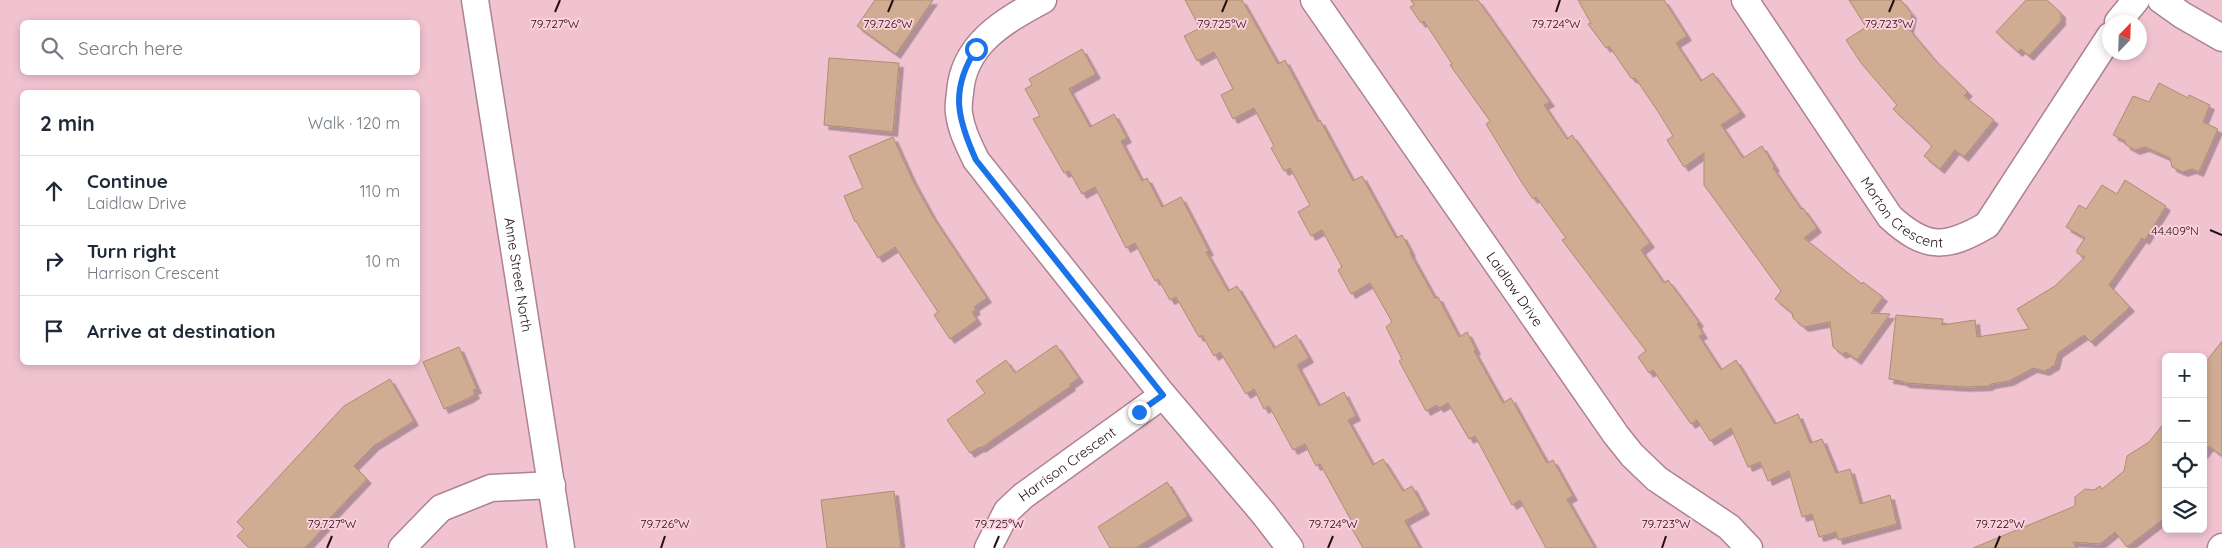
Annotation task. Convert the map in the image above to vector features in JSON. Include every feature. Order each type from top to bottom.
[{"type":"street","name":"Anne Street North","points":[[475,0],[561,548]]},
{"type":"street","points":[[1043,0],[998,26],[976,49],[967,62],[962,74],[959,112],[965,136],[976,160],[1163,395],[1264,514],[1290,548]]},
{"type":"street","name":"Laidlaw Drive","points":[[1314,0],[1616,435],[1632,455],[1657,479],[1729,526],[1749,548]]},
{"type":"street","name":"Morton Crescent","points":[[1745,0],[1890,217],[1904,230],[1924,241],[1946,243],[1966,238],[1987,225],[2102,48]]},
{"type":"street","points":[[2124,15],[2136,0]]},
{"type":"street","points":[[2161,0],[2182,15],[2222,38]]},
{"type":"street","name":"Harrison Crescent","points":[[988,548],[1007,510],[1023,496],[1163,395]]},
{"type":"street","points":[[402,548],[441,508],[492,488],[552,485]]},
{"type":"building","points":[[875,0],[933,0],[896,54],[857,26]]},
{"type":"building","points":[[1185,0],[1242,0],[1278,64],[1285,60],[1318,122],[1320,120],[1353,181],[1362,176],[1396,238],[1402,235],[1435,298],[1438,297],[1459,337],[1467,332],[1476,350],[1474,351],[1503,403],[1511,398],[1547,463],[1553,460],[1573,496],[1567,499],[1595,548],[1546,548],[1520,500],[1512,505],[1475,436],[1469,439],[1448,403],[1439,408],[1437,405],[1426,411],[1399,361],[1402,359],[1386,327],[1392,322],[1370,283],[1351,294],[1338,270],[1342,267],[1322,230],[1311,236],[1298,212],[1310,205],[1290,168],[1284,171],[1271,148],[1274,146],[1254,108],[1233,119],[1221,95],[1233,89],[1214,52],[1197,61],[1184,36],[1200,28]]},
{"type":"building","points":[[1411,0],[1478,0],[1550,102],[1544,105],[1567,139],[1572,135],[1650,243],[1641,250],[1664,283],[1668,280],[1699,322],[1697,324],[1703,334],[1699,336],[1721,370],[1736,360],[1775,424],[1798,414],[1810,443],[1822,439],[1836,473],[1850,469],[1860,504],[1890,495],[1897,524],[1838,540],[1836,532],[1819,537],[1812,514],[1802,517],[1789,471],[1768,481],[1760,462],[1748,467],[1731,428],[1710,441],[1697,420],[1691,424],[1653,370],[1649,373],[1638,357],[1646,351],[1562,240],[1566,238],[1536,197],[1533,199],[1522,183],[1486,124],[1490,121],[1450,65],[1452,64],[1424,21],[1421,23],[1410,7],[1414,5]]},
{"type":"building","points":[[1578,0],[1664,0],[1687,36],[1676,43],[1701,81],[1713,73],[1741,112],[1721,125],[1743,158],[1762,146],[1775,167],[1773,168],[1801,209],[1803,208],[1817,228],[1804,238],[1862,284],[1863,282],[1883,297],[1871,313],[1890,314],[1857,360],[1846,352],[1842,354],[1833,347],[1830,322],[1804,327],[1793,318],[1792,313],[1775,299],[1781,291],[1704,185],[1704,153],[1684,167],[1667,140],[1673,136],[1659,113],[1636,79],[1631,78],[1609,46],[1606,48],[1588,24],[1591,23]]},
{"type":"building","points":[[1849,0],[1901,0],[1912,14],[1909,29],[1934,59],[1968,92],[1964,96],[1994,120],[1964,157],[1955,150],[1940,169],[1924,156],[1932,146],[1893,109],[1897,105],[1861,63],[1846,40],[1866,27]]},
{"type":"building","points":[[2026,0],[2047,0],[2061,13],[2061,21],[2029,56],[2021,49],[2018,52],[1996,32]]},
{"type":"building","points":[[1082,49],[1096,74],[1069,89],[1090,127],[1114,114],[1127,138],[1121,141],[1142,181],[1147,178],[1162,207],[1181,197],[1209,251],[1206,252],[1228,291],[1237,286],[1274,348],[1296,335],[1309,358],[1297,365],[1319,406],[1344,392],[1356,416],[1348,420],[1373,465],[1383,459],[1403,491],[1412,486],[1425,510],[1405,521],[1420,548],[1363,548],[1348,522],[1351,520],[1320,464],[1316,466],[1305,444],[1293,450],[1269,406],[1264,409],[1254,389],[1246,394],[1220,352],[1214,356],[1202,335],[1199,337],[1176,297],[1170,300],[1158,279],[1155,281],[1135,243],[1126,248],[1095,187],[1082,194],[1069,171],[1064,173],[1033,119],[1040,116],[1025,89],[1032,85],[1029,79]]},
{"type":"building","points":[[829,58],[899,63],[893,132],[824,125]]},
{"type":"building","points":[[2159,83],[2188,98],[2189,95],[2210,105],[2203,122],[2218,129],[2199,172],[2192,169],[2183,172],[2172,167],[2170,158],[2145,147],[2135,150],[2126,145],[2125,141],[2113,135],[2133,96],[2149,102]]},
{"type":"building","points":[[893,137],[912,179],[933,217],[987,298],[974,307],[976,310],[972,312],[977,320],[950,339],[934,315],[938,312],[895,247],[878,258],[855,222],[844,196],[863,188],[849,156]]},
{"type":"building","points":[[2125,180],[2166,206],[2145,240],[2142,238],[2109,285],[2130,307],[2091,342],[2084,335],[2058,353],[2055,365],[2045,371],[2033,368],[2009,381],[1988,386],[1966,387],[1905,383],[1889,379],[1896,315],[1943,319],[1942,325],[1975,320],[1977,337],[2029,329],[2017,309],[2055,286],[2085,257],[2077,253],[2077,250],[2085,238],[2066,227],[2079,205],[2086,209],[2102,185],[2117,194]]},
{"type":"building","points":[[2222,341],[2222,456],[2209,446],[2207,449],[2207,361]]},
{"type":"building","points":[[1056,345],[1079,378],[1070,384],[1071,386],[981,448],[970,453],[947,420],[985,393],[976,381],[1006,360],[1015,373]]},
{"type":"building","points":[[459,347],[477,389],[473,390],[475,394],[469,398],[444,409],[423,362]]},
{"type":"building","points":[[390,379],[414,421],[375,445],[354,466],[367,479],[328,520],[329,522],[305,548],[249,548],[237,536],[244,529],[237,522],[344,406]]},
{"type":"building","points":[[2162,426],[2162,520],[2127,547],[2115,532],[2100,544],[2073,542],[2076,548],[1973,548],[2075,506],[2075,497],[2085,489],[2094,490],[2100,486],[2102,489],[2124,471],[2127,456],[2149,442]]},
{"type":"building","points":[[1167,482],[1188,516],[1136,548],[1110,548],[1098,527]]},
{"type":"building","points":[[894,491],[901,548],[827,548],[821,500]]},
{"type":"route","points":[[976,49],[967,62],[962,74],[960,87],[959,112],[965,136],[976,160],[1163,395],[1139,412]]}]
